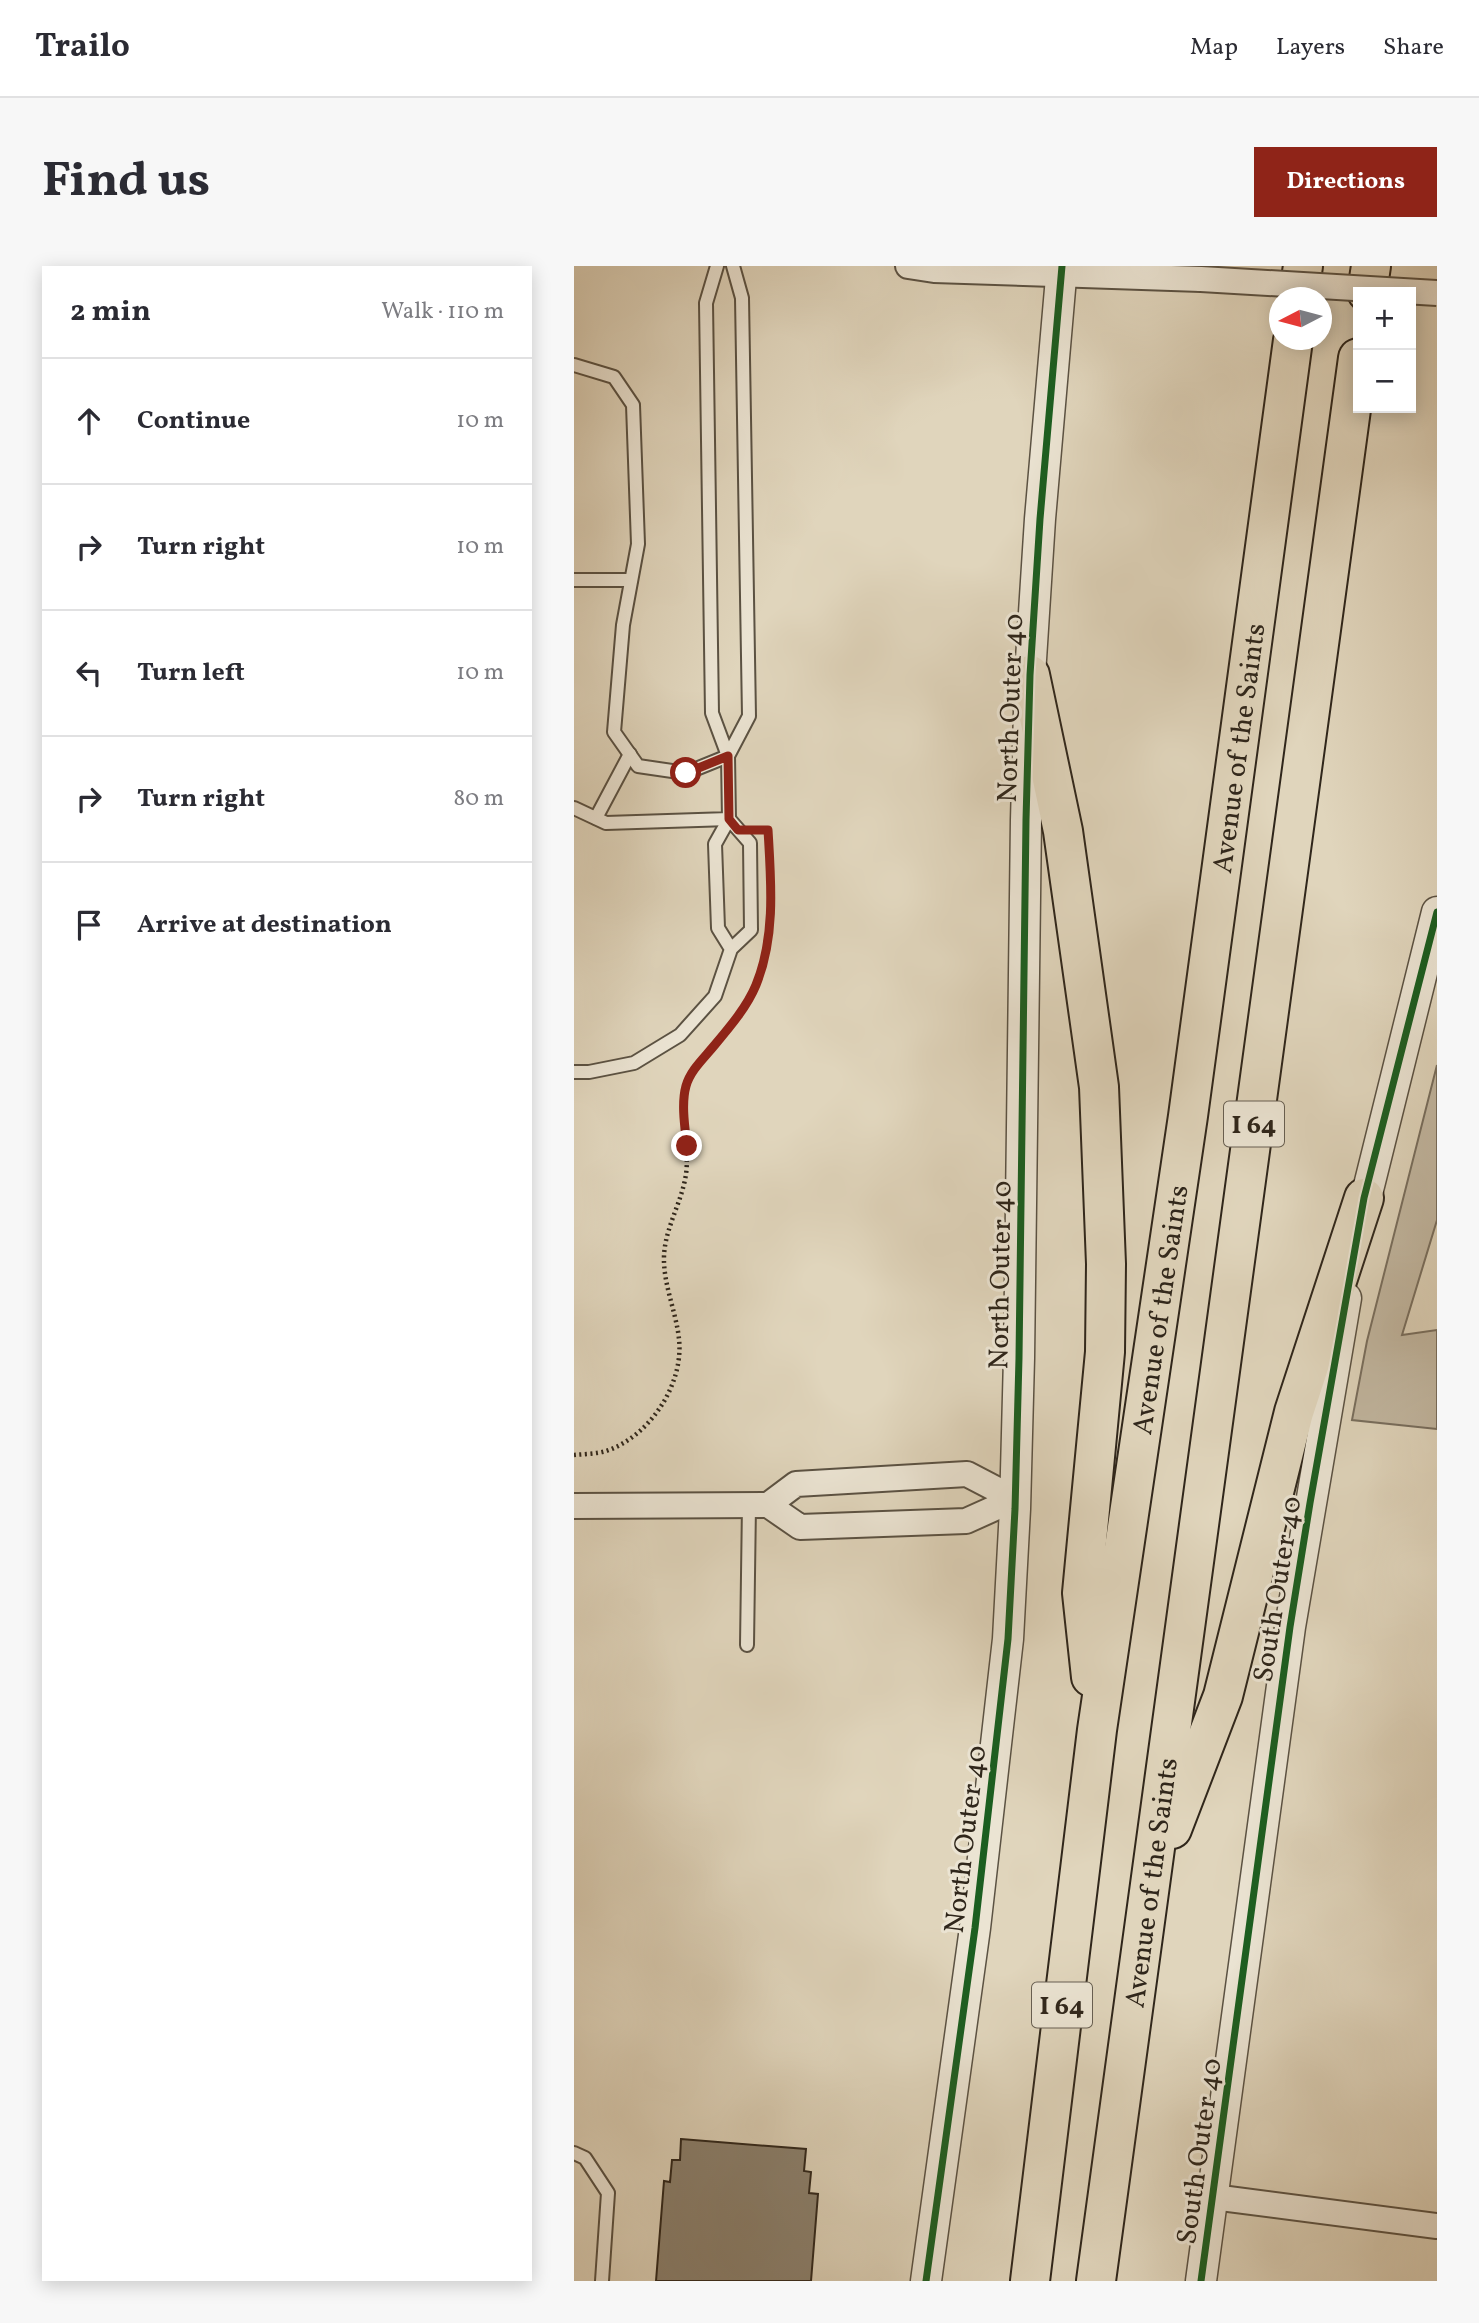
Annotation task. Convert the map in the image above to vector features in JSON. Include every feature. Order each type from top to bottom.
[{"type":"highway","points":[[1300,287],[1303,266]]},
{"type":"highway","points":[[1368,287],[1371,266]]},
{"type":"highway","name":"Avenue of the Saints","points":[[1030,2281],[1097,1730],[1181,1169],[1292,350]]},
{"type":"highway","name":"Avenue of the Saints","points":[[1096,2281],[1353,395]]},
{"type":"highway","points":[[1030,676],[1063,831],[1100,1087],[1106,1264],[1105,1352],[1082,1593],[1097,1730]]},
{"type":"highway","points":[[1149,1890],[1223,1696],[1294,1412],[1364,1198]]},
{"type":"street","points":[[908,266],[934,270],[1062,270],[1437,293]]},
{"type":"street","name":"North Outer 40","points":[[926,2281],[975,1928],[1008,1639],[1016,1499],[1030,676],[1040,519],[1062,270]]},
{"type":"street","name":"South Outer 40","points":[[1201,2281],[1290,1628],[1310,1503],[1364,1198],[1437,912]]},
{"type":"street","points":[[759,1505],[796,1484],[967,1474],[1016,1499]]},
{"type":"street","points":[[574,1506],[759,1505],[800,1527],[966,1521],[1016,1499]]},
{"type":"street","points":[[1213,2197],[1437,2226]]},
{"type":"lane","points":[[717,266],[706,303],[712,713],[728,756],[729,819],[715,844],[718,928],[731,949]]},
{"type":"lane","points":[[574,365],[614,377],[633,405],[638,544],[623,625],[614,732],[638,766],[686,773],[728,756],[749,716],[741,299],[733,266]]},
{"type":"lane","points":[[574,580],[631,580]]},
{"type":"lane","points":[[596,818],[629,754]]},
{"type":"lane","points":[[574,808],[606,822],[729,819]]},
{"type":"lane","points":[[574,1072],[589,1072],[634,1063],[680,1035],[715,996],[731,949],[751,930],[750,843],[729,819]]},
{"type":"lane","points":[[747,1645],[759,1505]]},
{"type":"lane","points":[[574,2153],[585,2158],[608,2193],[602,2281]]},
{"type":"path","points":[[574,1455],[605,1451],[647,1426],[663,1404],[675,1374],[680,1343],[666,1280],[664,1254],[686,1174],[685,1087],[695,1067],[734,1022],[755,987],[768,941]]},
{"type":"shaded area","points":[[1437,1065],[1437,1220],[1402,1335],[1437,1330],[1437,1429],[1352,1420],[1367,1341]]},
{"type":"building","points":[[681,2139],[806,2149],[804,2171],[811,2172],[809,2193],[818,2194],[811,2281],[656,2281],[664,2181],[670,2182],[672,2160],[680,2160]]},
{"type":"cycle path","points":[[926,2281],[975,1928],[1008,1639],[1019,1358],[1030,675],[1040,519],[1062,266]]},
{"type":"cycle path","points":[[1201,2281],[1290,1627],[1310,1503],[1364,1198],[1437,912]]},
{"type":"route","points":[[686,773],[728,756],[729,819],[738,830],[768,830],[771,875],[767,951],[755,987],[734,1022],[695,1067],[685,1087],[684,1124],[687,1146]]}]
